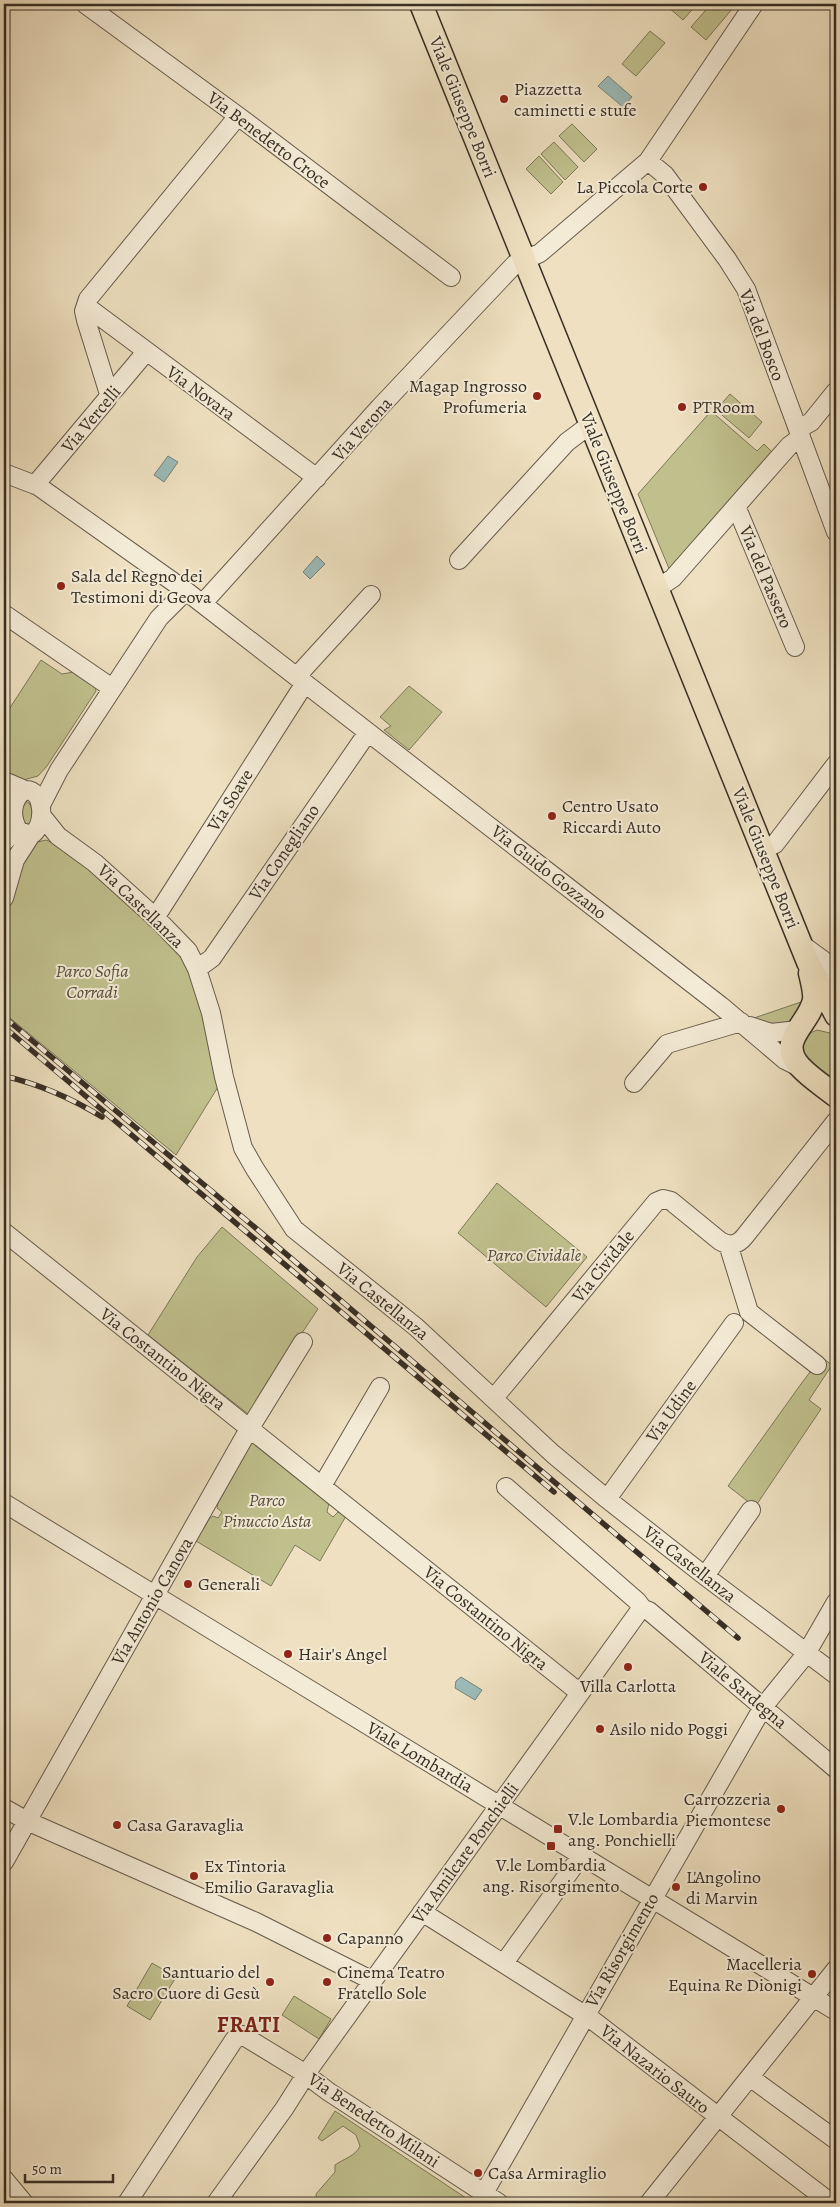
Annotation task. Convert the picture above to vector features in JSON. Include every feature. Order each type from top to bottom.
[{"type":"main road","name":"Viale Giuseppe Borri","points":[[421,4],[805,953]]},
{"type":"main road","points":[[805,953],[836,1014]]},
{"type":"main road","points":[[805,953],[814,999],[792,1041],[791,1048],[801,1068],[836,1096]]},
{"type":"main road","points":[[800,1028],[817,1022],[828,1024],[836,1030]]},
{"type":"street","name":"Via Benedetto Croce","points":[[85,4],[452,277]]},
{"type":"street","points":[[524,258],[540,253],[648,162],[754,4]]},
{"type":"street","points":[[109,394],[86,323],[86,306],[93,293],[238,116]]},
{"type":"street","name":"Via del Bosco","points":[[648,162],[665,175],[743,284],[836,532]]},
{"type":"street","name":"Via Verona","points":[[203,603],[380,408],[512,267],[524,258]]},
{"type":"street","name":"Via Novara","points":[[86,306],[317,478]]},
{"type":"street","name":"Via Vercelli","points":[[35,485],[146,352]]},
{"type":"street","points":[[799,433],[811,422],[836,391]]},
{"type":"street","points":[[459,560],[567,442],[590,424]]},
{"type":"street","name":"Via del Passero","points":[[658,588],[673,578],[799,433]]},
{"type":"street","name":"Via Guido Gozzano","points":[[4,473],[35,485],[203,603],[741,1022],[785,1060],[801,1068]]},
{"type":"street","name":"Via del Passero","points":[[736,506],[795,647]]},
{"type":"street","points":[[4,898],[15,860],[58,770],[159,618],[186,591]]},
{"type":"street","points":[[301,679],[371,595]]},
{"type":"street","points":[[4,614],[112,688]]},
{"type":"street","name":"Via Soave","points":[[155,918],[301,679]]},
{"type":"street","name":"Via Conegliano","points":[[196,969],[212,958],[368,732]]},
{"type":"street","points":[[763,850],[774,844],[836,764]]},
{"type":"street","points":[[31,825],[13,815],[23,794],[58,770]]},
{"type":"street","points":[[4,783],[23,794],[31,825]]},
{"type":"street","points":[[4,842],[31,825]]},
{"type":"street","name":"Via Castellanza","points":[[31,825],[58,836],[96,863],[185,948],[196,969],[215,1027],[224,1077],[241,1142],[288,1220],[302,1236],[416,1327],[553,1454],[607,1499],[806,1654],[836,1675]]},
{"type":"street","points":[[805,953],[823,960],[836,990]]},
{"type":"street","points":[[634,1083],[667,1044],[741,1022],[771,1033],[800,1028]]},
{"type":"street","points":[[817,1365],[749,1312],[728,1244],[737,1243],[742,1240],[836,1121]]},
{"type":"street","name":"Via Cividale","points":[[494,1398],[656,1202],[663,1199],[671,1201],[720,1241],[728,1244]]},
{"type":"street","name":"Via Costantino Nigra","points":[[4,1232],[580,1692]]},
{"type":"street","name":"Via Udine","points":[[607,1499],[734,1323]]},
{"type":"street","name":"Via Antonio Canova","points":[[4,1862],[250,1428],[303,1342]]},
{"type":"street","points":[[322,1486],[380,1388]]},
{"type":"street","name":"Viale Sardegna","points":[[506,1487],[646,1610],[836,1769]]},
{"type":"street","name":"Viale Lombardia","points":[[4,1503],[836,2011]]},
{"type":"street","points":[[705,1576],[751,1510]]},
{"type":"street","name":"Via Risorgimento","points":[[484,2193],[651,1899],[763,1707],[806,1654],[836,1602]]},
{"type":"street","name":"Via Amilcare Ponchielli","points":[[216,2203],[284,2109],[372,1981],[635,1615],[646,1610]]},
{"type":"street","points":[[4,1808],[27,1821],[256,1922],[372,1981]]},
{"type":"street","points":[[504,1963],[581,1856]]},
{"type":"street","name":"Via Nazario Sauro","points":[[422,1912],[585,2015],[831,2203]]},
{"type":"street","points":[[649,2203],[751,2078],[836,1969]]},
{"type":"street","name":"Via Benedetto Milani","points":[[127,2203],[236,2037],[242,2035],[248,2037],[499,2203]]},
{"type":"street","points":[[751,2078],[836,2140]]},
{"type":"street","points":[[4,2180],[24,2203]]},
{"type":"green space","points":[[671,4],[697,4],[683,20],[668,7]]},
{"type":"green space","points":[[711,4],[729,4],[733,8],[706,40],[691,27]]},
{"type":"green space","points":[[650,31],[665,43],[636,76],[622,64]]},
{"type":"green space","points":[[572,124],[597,149],[584,162],[559,136]]},
{"type":"green space","points":[[554,142],[578,167],[565,180],[541,154]]},
{"type":"green space","points":[[539,156],[563,182],[551,194],[526,169]]},
{"type":"green space","points":[[730,394],[762,422],[749,438],[716,410]]},
{"type":"green space","points":[[711,411],[757,451],[764,444],[772,452],[670,571],[638,494]]},
{"type":"green space","points":[[41,660],[62,674],[74,672],[95,687],[96,691],[47,766],[38,776],[23,780],[4,771],[4,717]]},
{"type":"green space","points":[[409,686],[442,712],[409,750],[384,730],[391,726],[380,717]]},
{"type":"green space","points":[[25,801],[29,803],[32,811],[30,825],[25,824],[22,815],[22,806]]},
{"type":"green space","name":"Parco Sofia Corradi","points":[[46,840],[81,862],[153,926],[176,950],[192,980],[208,1035],[218,1087],[176,1155],[4,1013],[3,948],[5,927],[11,902],[18,877],[33,843]]},
{"type":"green space","points":[[804,1001],[794,1017],[784,1024],[762,1023],[754,1018]]},
{"type":"green space","points":[[817,1030],[830,1033],[836,1040],[836,1087],[807,1061],[801,1049],[806,1035]]},
{"type":"green space","name":"Parco Cividale","points":[[497,1183],[587,1257],[546,1307],[458,1233]]},
{"type":"green space","points":[[222,1227],[318,1309],[248,1414],[148,1335],[197,1257]]},
{"type":"green space","points":[[824,1359],[832,1365],[809,1400],[821,1409],[755,1507],[728,1486],[810,1372],[813,1373]]},
{"type":"green space","name":"Parco Pinuccio Asta","points":[[252,1442],[329,1503],[327,1512],[333,1517],[338,1512],[346,1516],[320,1561],[295,1545],[271,1586],[196,1541],[209,1519],[213,1516],[218,1518],[222,1512],[217,1508],[218,1503]]},
{"type":"green space","points":[[152,1963],[176,1977],[150,2020],[127,2006]]},
{"type":"green space","points":[[294,1996],[331,2019],[319,2039],[282,2015]]},
{"type":"green space","points":[[335,2111],[472,2202],[317,2203],[316,2194],[335,2172],[335,2165],[352,2155],[360,2146],[356,2135],[343,2126],[322,2141],[318,2138]]},
{"type":"water","points":[[608,76],[632,97],[623,107],[598,86]]},
{"type":"water","points":[[168,456],[178,462],[164,482],[154,475]]},
{"type":"water","points":[[317,556],[325,564],[310,579],[303,572]]},
{"type":"water","points":[[461,1677],[482,1690],[475,1700],[455,1688],[456,1681]]},
{"type":"railway","points":[[4,1017],[738,1638]]},
{"type":"railway","points":[[4,1027],[554,1492]]},
{"type":"railway","points":[[4,1076],[54,1092],[102,1117]]},
{"type":"place","name":"Piazzetta caminetti e stufe","points":[[504,99]]},
{"type":"place","name":"La Piccola Corte","points":[[703,187]]},
{"type":"place","name":"Magap Ingrosso Profumeria","points":[[537,396]]},
{"type":"place","name":"PTRoom","points":[[682,407]]},
{"type":"place","name":"Sala del Regno dei Testimoni di Geova","points":[[61,586]]},
{"type":"place","name":"Centro Usato Riccardi Auto","points":[[552,816]]},
{"type":"place","name":"Generali","points":[[188,1584]]},
{"type":"place","name":"Hair's Angel","points":[[288,1654]]},
{"type":"place","name":"Villa Carlotta","points":[[628,1667]]},
{"type":"place","name":"Asilo nido Poggi","points":[[600,1729]]},
{"type":"place","name":"Carrozzeria Piemontese","points":[[781,1809]]},
{"type":"place","name":"Casa Garavaglia","points":[[117,1825]]},
{"type":"place","name":"V.le Lombardia ang. Ponchielli","points":[[558,1829]]},
{"type":"place","name":"V.le Lombardia ang. Risorgimento","points":[[551,1846]]},
{"type":"place","name":"Ex Tintoria Emilio Garavaglia","points":[[194,1876]]},
{"type":"place","name":"L'Angolino di Marvin","points":[[676,1887]]},
{"type":"place","name":"Capanno","points":[[327,1938]]},
{"type":"place","name":"Macelleria Equina Re Dionigi","points":[[812,1974]]},
{"type":"place","name":"Santuario del Sacro Cuore di Gesù","points":[[270,1982]]},
{"type":"place","name":"Cinema Teatro Fratello Sole","points":[[327,1982]]},
{"type":"place","name":"Casa Armiraglio","points":[[478,2173]]},
{"type":"district","name":"FRATI","points":[[249,2024]]}]
